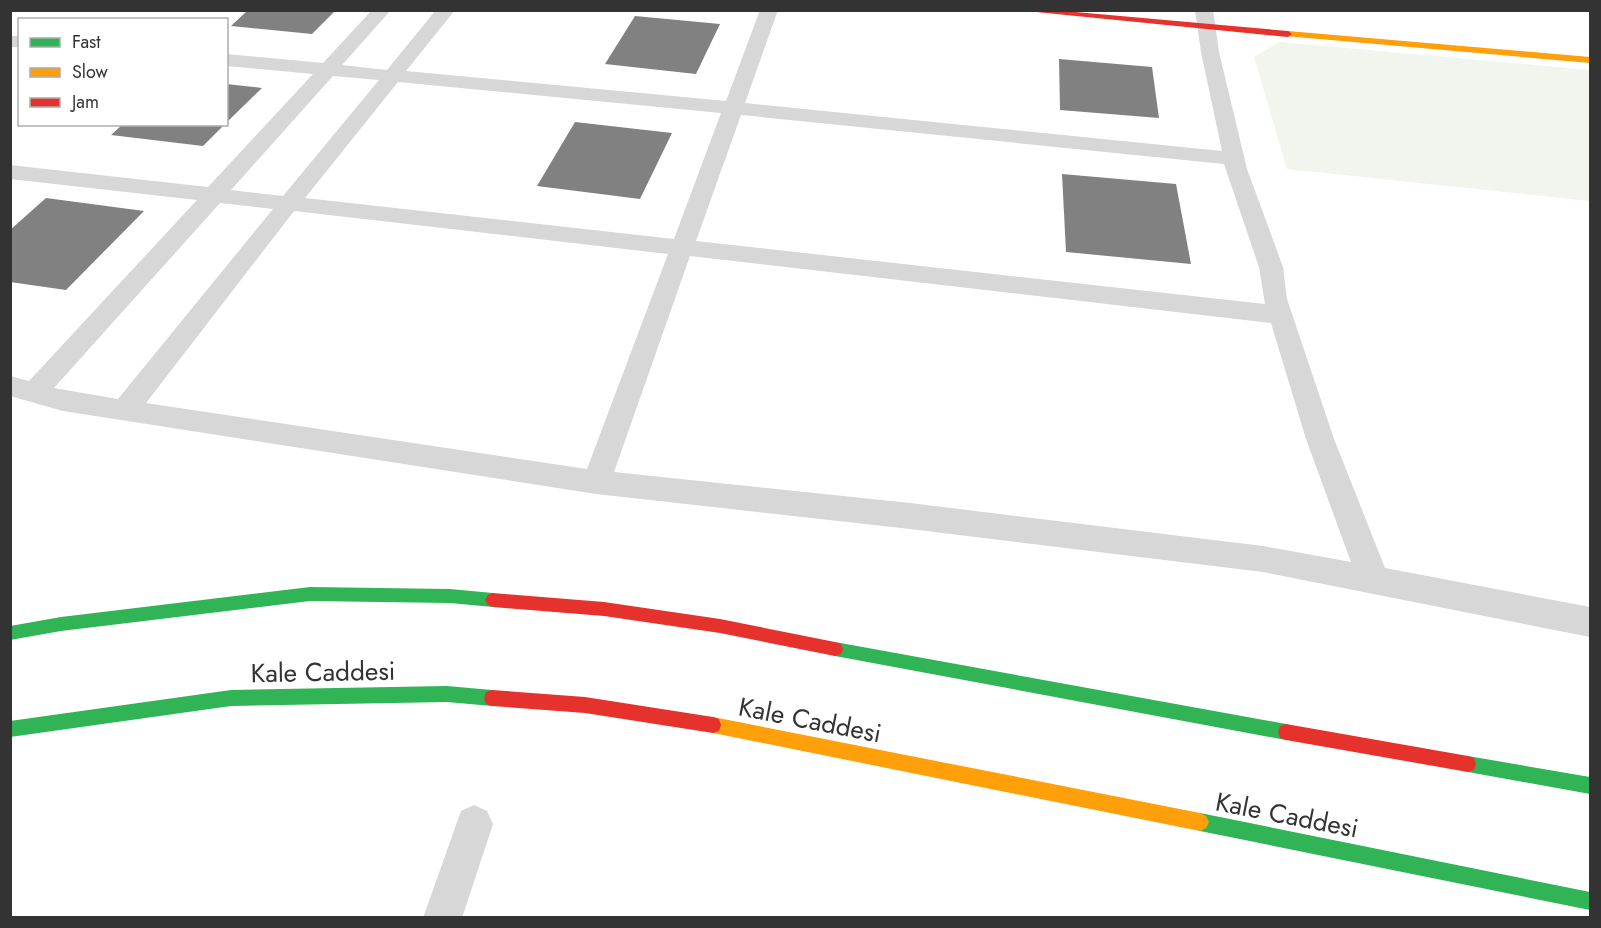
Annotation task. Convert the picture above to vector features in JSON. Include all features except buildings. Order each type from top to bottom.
[{"type":"main road","points":[[1019,10],[1205,18],[1590,60]]},
{"type":"main road","points":[[10,633],[61,624],[310,594],[450,596],[604,609],[720,626],[951,672],[1590,786]]},
{"type":"main road","name":"Kale Caddesi","points":[[10,729],[231,698],[447,694],[585,705],[760,733],[1590,901]]},
{"type":"street","points":[[382,10],[216,195],[22,389],[63,401],[596,482],[910,516],[1252,557],[1590,622]]},
{"type":"street","points":[[124,410],[446,10]]},
{"type":"street","points":[[596,482],[769,10]]},
{"type":"street","points":[[1205,18],[1234,159],[1271,267],[1275,299],[1320,439],[1373,579]]},
{"type":"street","points":[[228,60],[1234,159]]},
{"type":"street","points":[[10,172],[1281,315]]},
{"type":"street","points":[[442,918],[474,824]]},
{"type":"shaded area","points":[[1280,42],[1590,70],[1590,201],[1287,169],[1254,57]]},
{"type":"traffic: fast","points":[[10,633],[61,624],[310,594],[450,596],[493,600]]},
{"type":"traffic: fast","points":[[835,649],[1286,732]]},
{"type":"traffic: fast","points":[[10,729],[231,698],[447,694],[492,698]]},
{"type":"traffic: fast","points":[[1468,764],[1590,786]]},
{"type":"traffic: fast","points":[[1200,822],[1590,901]]},
{"type":"traffic: slow","points":[[1288,34],[1590,60]]},
{"type":"traffic: slow","points":[[713,725],[1200,822]]},
{"type":"traffic: jam","points":[[1019,10],[1288,34]]},
{"type":"traffic: jam","points":[[493,600],[604,609],[720,626],[835,649]]},
{"type":"traffic: jam","points":[[492,698],[585,705],[713,725]]},
{"type":"traffic: jam","points":[[1286,732],[1468,764]]}]
